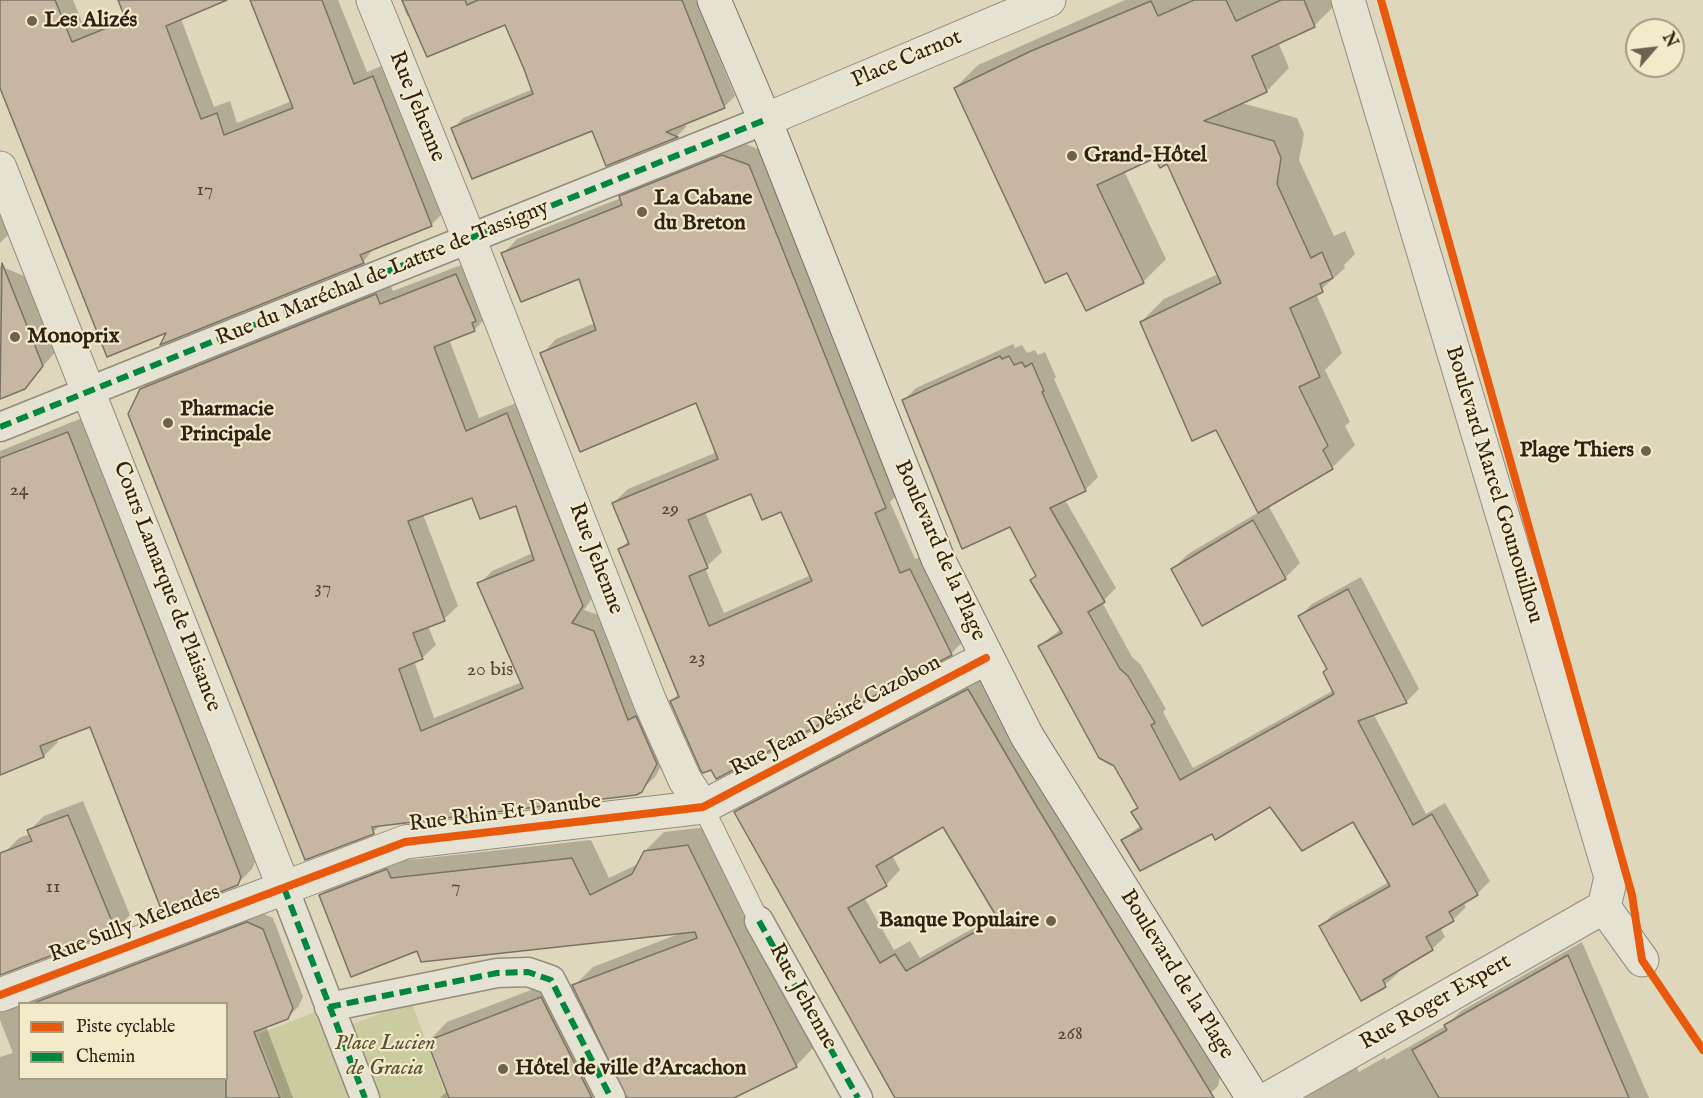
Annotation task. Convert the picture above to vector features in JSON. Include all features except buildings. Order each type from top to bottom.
[{"type":"street","name":"Rue Jehenne","points":[[373,0],[470,240],[650,702],[685,780],[703,807]]},
{"type":"street","name":"Boulevard de la Plage","points":[[714,0],[765,120],[938,559],[986,658],[1027,736],[1253,1098]]},
{"type":"street","name":"Place Carnot","points":[[765,120],[1049,0]]},
{"type":"street","name":"Boulevard Marcel Gounouilhou","points":[[1348,0],[1611,877],[1604,907]]},
{"type":"street","name":"Rue du Maréchal de Lattre de Tassigny","points":[[0,427],[765,120]]},
{"type":"street","name":"Cours Lamarque de Plaisance","points":[[0,168],[329,1007]]},
{"type":"street","name":"Rue Jean Désiré Cazobon","points":[[703,807],[986,658]]},
{"type":"street","name":"Rue Rhin Et Danube","points":[[284,888],[405,842],[703,807]]},
{"type":"street","name":"Rue Sully Melendes","points":[[0,995],[284,888]]},
{"type":"street","points":[[1604,907],[1642,960]]},
{"type":"street","name":"Rue Roger Expert","points":[[1269,1098],[1604,907]]},
{"type":"street","name":"Rue Jehenne","points":[[759,921],[858,1098]]},
{"type":"street","points":[[365,1098],[329,1007],[497,973],[528,972],[551,980],[611,1098]]},
{"type":"lane","name":"Rue Jehenne","points":[[703,807],[759,921]]},
{"type":"green space","name":"Place Lucien de Gracia","points":[[411,1001],[447,1098],[282,1098],[258,1034],[323,1009],[331,1033]]},
{"type":"marked path","points":[[0,427],[765,120]]},
{"type":"marked path","points":[[284,888],[365,1098]]},
{"type":"marked path","points":[[759,921],[858,1098]]},
{"type":"marked path","points":[[329,1007],[497,973],[528,972],[551,980],[611,1098]]},
{"type":"cycle path","points":[[1381,0],[1632,895],[1642,960],[1703,1050]]},
{"type":"cycle path","points":[[0,995],[405,842],[703,807],[986,658]]},
{"type":"place","name":"Les Alizés","points":[[32,21]]},
{"type":"place","name":"Grand-Hôtel","points":[[1072,156]]},
{"type":"place","name":"La Cabane du Breton","points":[[642,212]]},
{"type":"place","name":"Monoprix","points":[[15,337]]},
{"type":"place","name":"Pharmacie Principale","points":[[168,423]]},
{"type":"place","name":"Plage Thiers","points":[[1646,451]]},
{"type":"place","name":"Banque Populaire","points":[[1051,921]]},
{"type":"place","name":"Hôtel de ville d'Arcachon","points":[[503,1069]]}]
